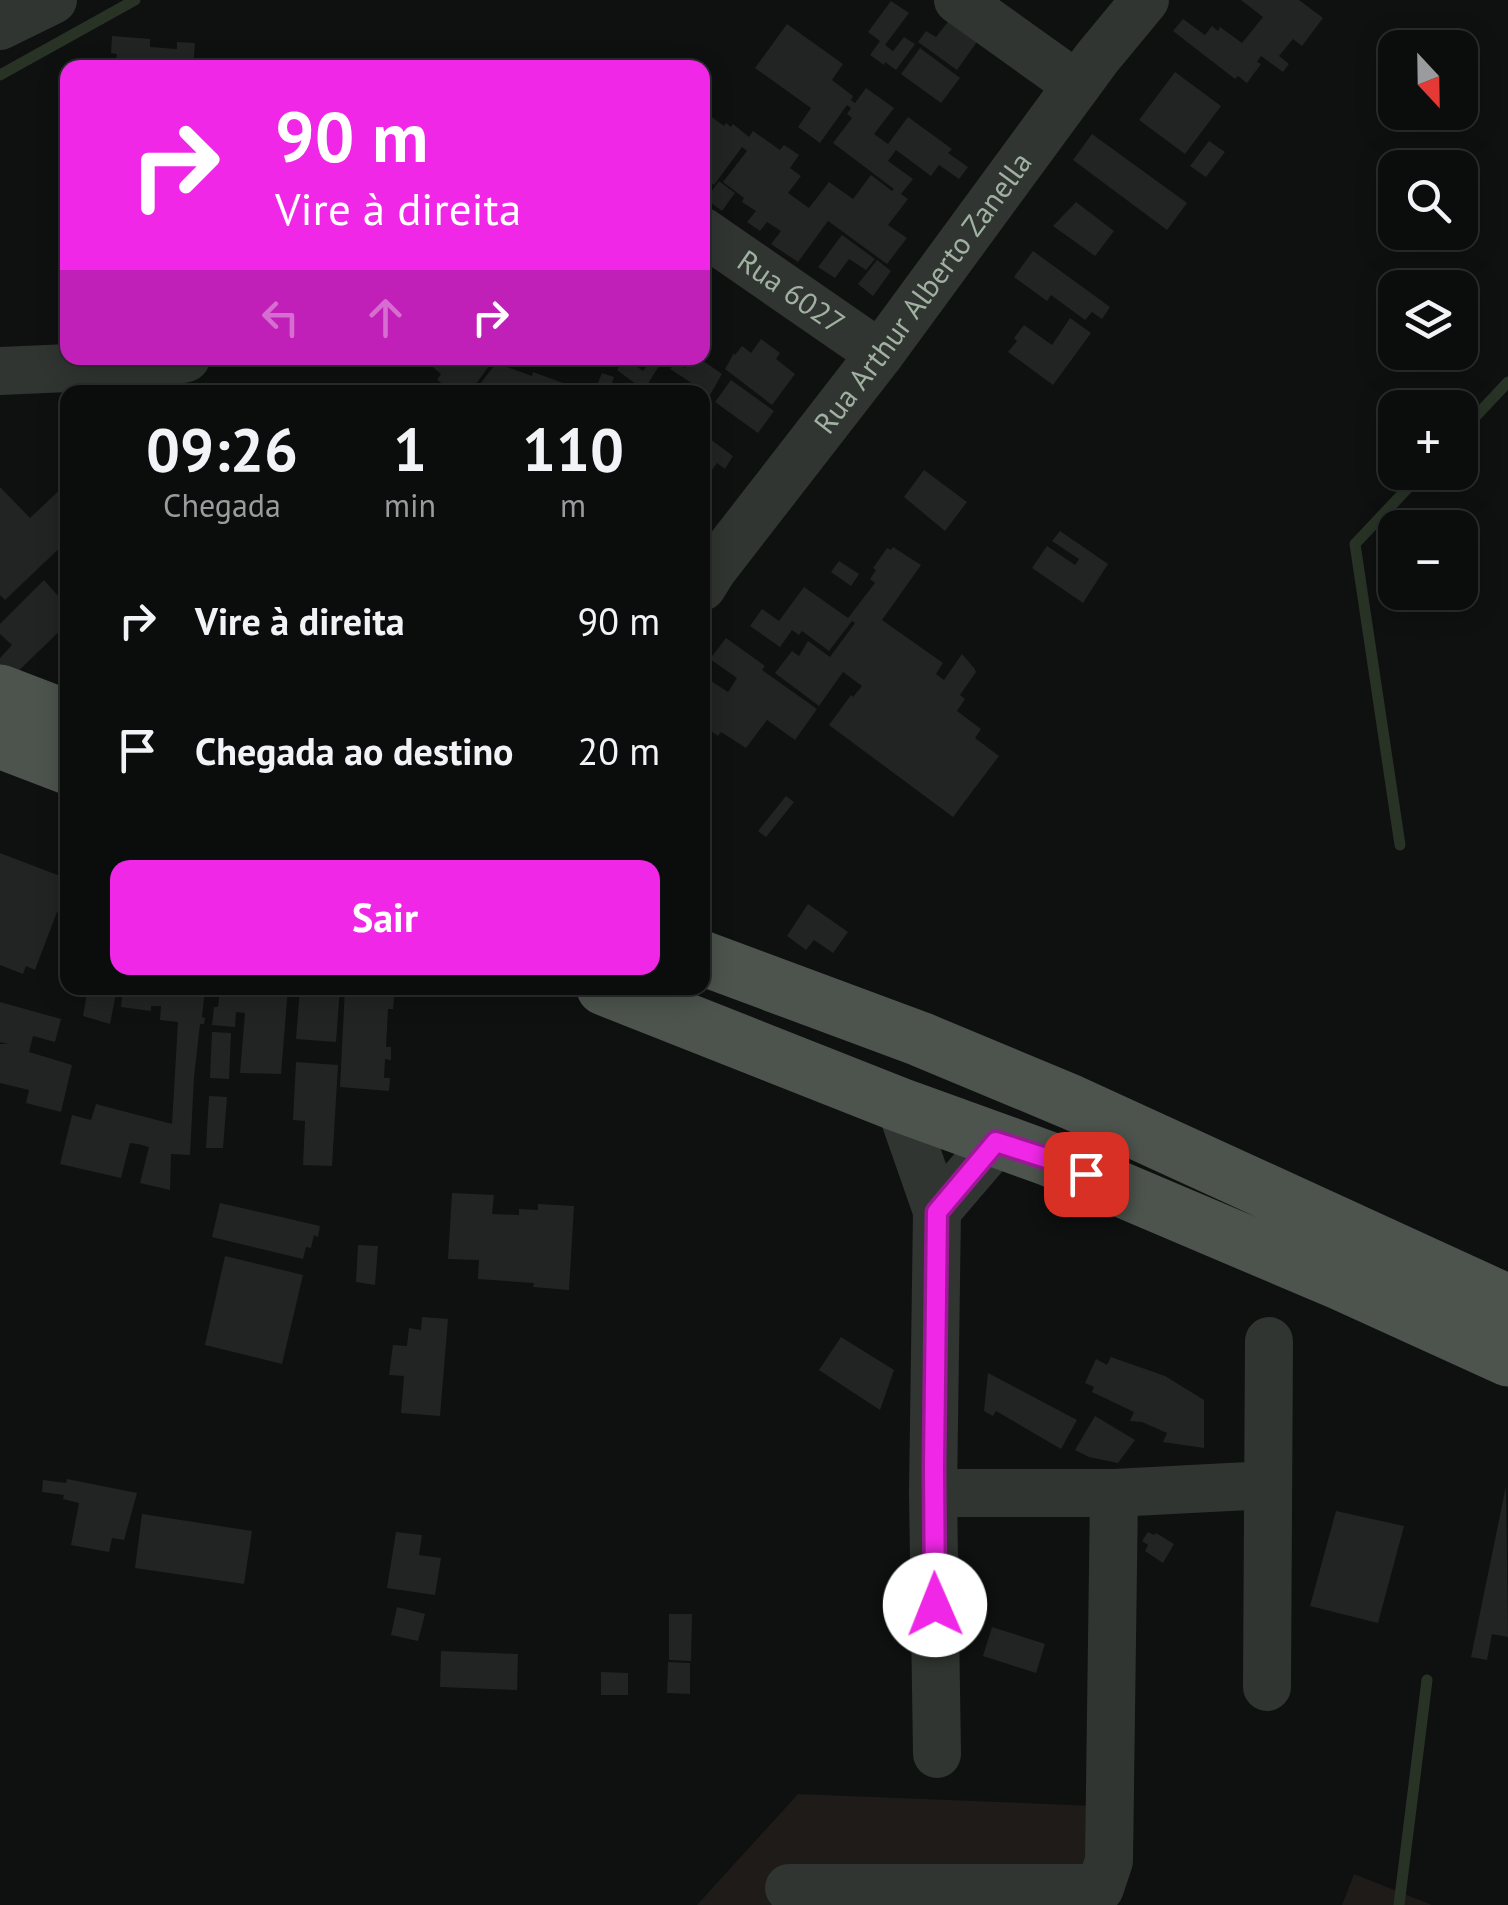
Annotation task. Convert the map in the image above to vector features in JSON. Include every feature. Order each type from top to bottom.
[{"type":"main road","points":[[0,692],[60,715]]},
{"type":"main road","points":[[0,740],[60,764]]},
{"type":"main road","points":[[710,961],[920,1039],[1071,1102],[1508,1302]]},
{"type":"main road","points":[[622,995],[996,1142],[1049,1159],[1508,1359]]},
{"type":"main road","points":[[900,1104],[895,1071],[898,1058],[920,1039]]},
{"type":"street","points":[[0,26],[53,0]]},
{"type":"street","points":[[958,0],[1077,85]]},
{"type":"street","name":"Rua Arthur Alberto Zanella","points":[[710,568],[880,354],[1077,85],[1145,0]]},
{"type":"street","name":"Rua 6027","points":[[710,237],[880,354]]},
{"type":"street","points":[[0,371],[137,365]]},
{"type":"street","points":[[900,1104],[937,1212],[937,1754]]},
{"type":"street","points":[[937,1212],[996,1142]]},
{"type":"street","points":[[1267,1687],[1268,1341]]},
{"type":"street","points":[[934,1493],[1114,1493],[1268,1485]]},
{"type":"street","points":[[790,1888],[1100,1888],[1110,1861],[1114,1493]]},
{"type":"shaded area","points":[[798,1794],[1097,1806],[1077,1905],[697,1905]]},
{"type":"shaded area","points":[[1354,1874],[1432,1905],[1342,1905]]},
{"type":"building","points":[[1241,0],[1299,0],[1323,18],[1302,46],[1293,39],[1279,56],[1289,64],[1283,72],[1261,56],[1257,62],[1261,64],[1247,83],[1238,76],[1235,79],[1173,31],[1183,19],[1205,35],[1212,26],[1218,31],[1220,27],[1242,43],[1263,17]]},
{"type":"building","points":[[891,1],[909,13],[885,45],[893,51],[904,37],[915,44],[896,70],[870,55],[880,41],[868,32]]},
{"type":"building","points":[[951,18],[979,39],[957,70],[918,42],[926,31],[936,37]]},
{"type":"building","points":[[787,24],[843,64],[832,80],[853,96],[851,100],[855,103],[866,88],[894,108],[874,134],[888,144],[908,117],[952,149],[948,153],[968,167],[959,179],[939,165],[931,176],[896,150],[888,161],[913,179],[901,194],[908,199],[888,225],[907,238],[887,264],[828,221],[798,262],[771,244],[781,231],[767,222],[760,231],[747,222],[756,211],[723,182],[747,151],[742,147],[714,185],[710,182],[710,116],[724,126],[733,124],[749,137],[753,131],[780,150],[784,145],[799,155],[790,168],[801,176],[788,193],[809,208],[829,182],[853,199],[871,175],[894,189],[833,143],[852,118],[847,114],[851,108],[847,105],[820,143],[798,127],[811,108],[755,68]]},
{"type":"building","points":[[112,36],[150,39],[150,47],[177,49],[177,42],[195,43],[194,60],[116,60],[117,54],[111,53]]},
{"type":"building","points":[[920,48],[960,78],[941,103],[901,74]]},
{"type":"building","points":[[1175,72],[1221,106],[1185,154],[1139,120]]},
{"type":"building","points":[[1092,134],[1187,203],[1167,230],[1073,160]]},
{"type":"building","points":[[1209,141],[1225,152],[1206,177],[1190,166]]},
{"type":"building","points":[[719,181],[735,193],[722,211],[710,202],[710,193]]},
{"type":"building","points":[[1076,202],[1114,231],[1095,256],[1053,226]]},
{"type":"building","points":[[842,235],[875,259],[866,270],[849,259],[835,278],[818,267]]},
{"type":"building","points":[[1033,251],[1110,307],[1102,319],[1092,312],[1085,320],[1051,295],[1047,301],[1014,277]]},
{"type":"building","points":[[877,260],[891,271],[873,296],[858,284]]},
{"type":"building","points":[[1070,318],[1091,333],[1053,385],[1008,352],[1024,325],[1052,345]]},
{"type":"building","points":[[761,339],[780,353],[776,359],[795,374],[772,405],[725,369],[742,346],[751,353]]},
{"type":"building","points":[[430,365],[490,365],[475,385],[444,385],[437,380],[441,374]]},
{"type":"building","points":[[494,365],[532,376],[533,372],[563,383],[562,385],[479,385]]},
{"type":"building","points":[[620,365],[635,365],[643,371],[647,365],[663,365],[647,385],[637,385],[617,370]]},
{"type":"building","points":[[673,365],[709,365],[722,374],[710,395],[710,385],[695,385],[670,369]]},
{"type":"building","points":[[602,373],[614,377],[611,385],[597,385]]},
{"type":"building","points":[[731,380],[774,411],[758,433],[715,402]]},
{"type":"building","points":[[710,439],[733,456],[725,469],[717,463],[710,473]]},
{"type":"building","points":[[924,470],[967,502],[945,531],[904,497]]},
{"type":"building","points":[[0,487],[30,518],[60,490],[60,548],[5,600],[0,595]]},
{"type":"building","points":[[1060,531],[1108,564],[1083,603],[1032,568],[1047,546],[1075,565],[1079,559],[1052,541]]},
{"type":"building","points":[[893,547],[921,565],[882,620],[943,663],[936,674],[944,680],[962,654],[976,672],[960,695],[965,699],[957,711],[981,729],[975,738],[999,756],[953,817],[829,725],[862,686],[843,672],[819,706],[775,673],[792,651],[799,656],[808,641],[830,657],[855,623],[852,621],[829,651],[802,631],[799,635],[792,630],[780,647],[750,626],[762,609],[779,621],[804,587],[848,618],[875,583],[870,579],[876,570],[873,568],[887,548]]},
{"type":"building","points":[[839,561],[859,574],[851,586],[831,572]]},
{"type":"building","points":[[44,580],[60,598],[60,631],[10,679],[0,670],[0,658],[12,645],[0,634],[0,624]]},
{"type":"building","points":[[726,638],[765,666],[762,670],[817,709],[795,740],[767,720],[746,748],[721,732],[718,736],[710,730],[710,680],[728,692],[737,678],[710,659]]},
{"type":"building","points":[[786,796],[794,802],[766,837],[758,831]]},
{"type":"building","points":[[0,853],[60,876],[60,913],[57,912],[35,970],[26,966],[23,974],[0,965]]},
{"type":"building","points":[[808,904],[848,932],[833,953],[814,940],[806,950],[787,936]]},
{"type":"building","points":[[87,995],[116,995],[110,1024],[83,1016]]},
{"type":"building","points":[[122,995],[204,995],[190,1155],[171,1154],[170,1190],[140,1183],[149,1147],[138,1144],[130,1143],[121,1178],[60,1164],[72,1115],[91,1120],[96,1104],[172,1124],[178,1022],[160,1020],[161,1006],[151,1006],[151,1011],[121,1007]]},
{"type":"building","points":[[219,995],[287,995],[281,1074],[240,1073],[245,1013],[236,1012],[235,1027],[212,1025],[214,1007],[218,1007]]},
{"type":"building","points":[[299,995],[339,995],[336,1042],[296,1039]]},
{"type":"building","points":[[345,995],[394,995],[393,1009],[388,1009],[386,1047],[391,1047],[391,1060],[385,1059],[384,1078],[390,1078],[389,1091],[340,1087]]},
{"type":"building","points":[[0,1002],[61,1019],[55,1042],[33,1036],[29,1052],[72,1065],[61,1112],[26,1103],[29,1090],[0,1083],[0,1044],[8,1044],[0,1042]]},
{"type":"building","points":[[212,1032],[231,1033],[229,1079],[210,1078]]},
{"type":"building","points":[[296,1062],[338,1065],[332,1166],[303,1165],[305,1121],[293,1120]]},
{"type":"building","points":[[209,1096],[227,1097],[223,1148],[206,1148]]},
{"type":"building","points":[[452,1193],[494,1195],[492,1214],[519,1215],[519,1209],[538,1210],[538,1204],[574,1206],[569,1290],[478,1279],[479,1260],[448,1259]]},
{"type":"building","points":[[220,1203],[320,1226],[318,1237],[314,1235],[303,1259],[212,1237]]},
{"type":"building","points":[[358,1245],[378,1246],[375,1285],[356,1282]]},
{"type":"building","points":[[225,1256],[303,1275],[282,1364],[205,1345]]},
{"type":"building","points":[[422,1317],[448,1319],[440,1416],[401,1413],[404,1376],[389,1375],[393,1345],[407,1346],[409,1328],[421,1330]]},
{"type":"building","points":[[841,1337],[894,1370],[880,1410],[819,1370]]},
{"type":"building","points":[[1111,1357],[1165,1376],[1204,1400],[1204,1448],[1163,1442],[1167,1433],[1130,1421],[1134,1412],[1092,1392],[1094,1387],[1085,1383],[1096,1359],[1107,1365]]},
{"type":"building","points":[[988,1373],[1077,1420],[1061,1449],[996,1411],[993,1416],[984,1411]]},
{"type":"building","points":[[1095,1416],[1135,1440],[1118,1463],[1075,1450]]},
{"type":"building","points":[[67,1479],[137,1493],[124,1540],[112,1538],[109,1552],[71,1545],[79,1503],[63,1499],[64,1495],[42,1492],[43,1480],[66,1483]]},
{"type":"building","points":[[1506,1486],[1508,1637],[1492,1634],[1487,1660],[1471,1657]]},
{"type":"building","points":[[1336,1511],[1404,1526],[1378,1623],[1310,1606]]},
{"type":"building","points":[[142,1514],[252,1531],[244,1584],[135,1568]]},
{"type":"building","points":[[396,1532],[422,1535],[419,1555],[441,1558],[435,1595],[387,1588]]},
{"type":"building","points":[[1148,1532],[1174,1544],[1163,1563],[1145,1551],[1148,1545],[1142,1541]]},
{"type":"building","points":[[397,1607],[425,1614],[418,1641],[391,1635]]},
{"type":"building","points":[[669,1614],[692,1614],[691,1661],[669,1660]]},
{"type":"building","points":[[992,1627],[1045,1644],[1036,1673],[983,1656]]},
{"type":"building","points":[[441,1651],[518,1654],[517,1690],[440,1687]]},
{"type":"building","points":[[668,1662],[690,1663],[690,1694],[667,1693]]},
{"type":"building","points":[[601,1672],[628,1673],[628,1695],[601,1695]]},
{"type":"waterway","points":[[0,75],[135,0]]},
{"type":"waterway","points":[[1478,414],[1508,382]]},
{"type":"waterway","points":[[1400,845],[1355,544],[1406,490]]},
{"type":"waterway","points":[[1399,1905],[1427,1680]]},
{"type":"route","points":[[935,1605],[937,1212],[996,1142],[1086,1174]]}]
